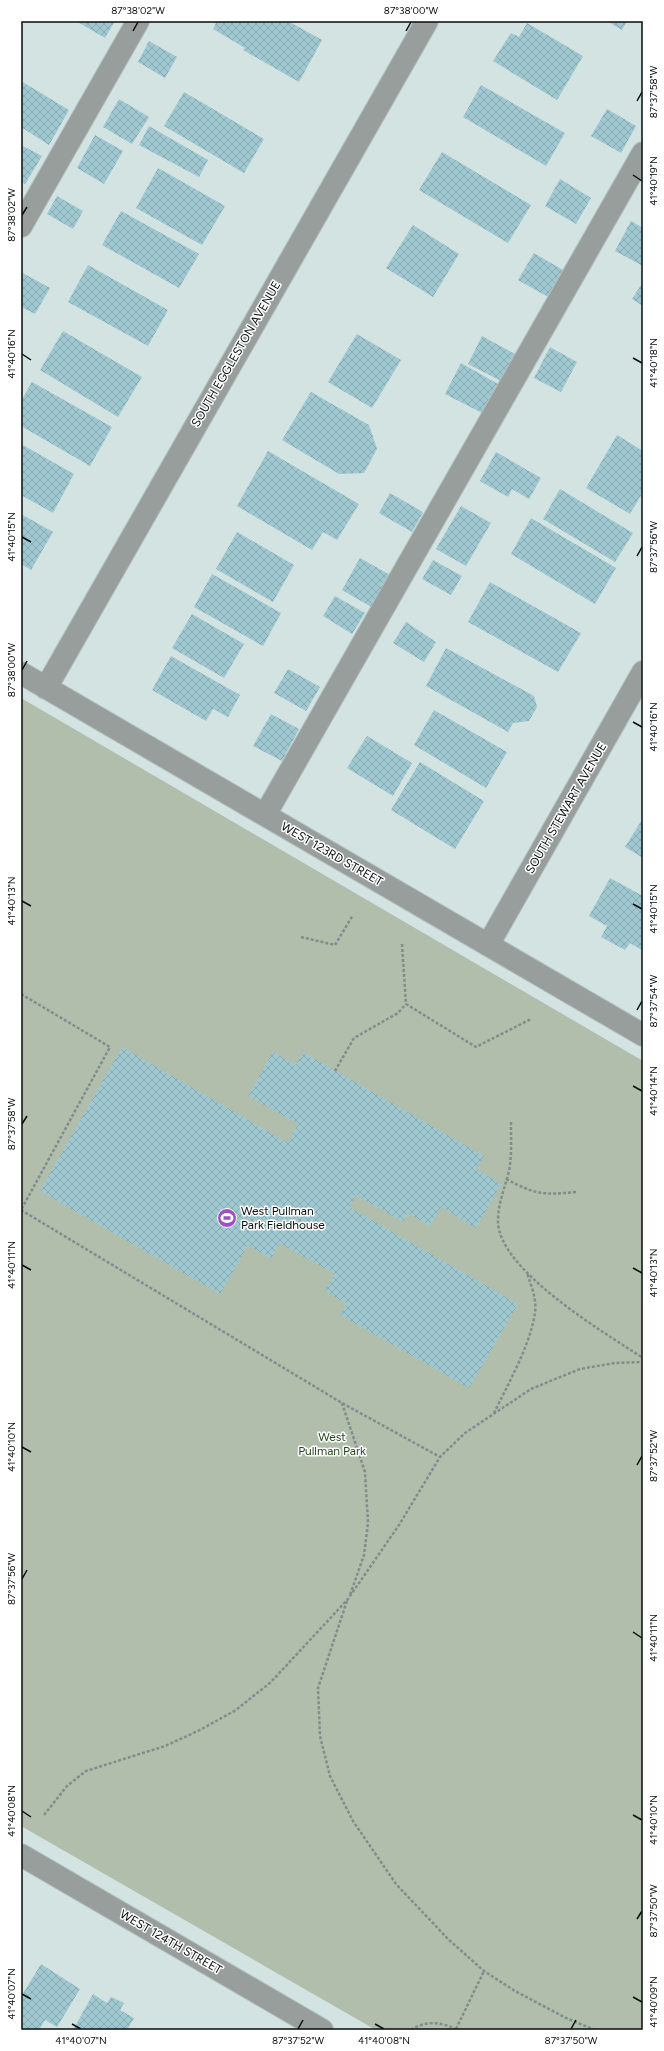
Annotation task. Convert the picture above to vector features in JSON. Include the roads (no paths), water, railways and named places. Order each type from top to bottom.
[{"type":"street","points":[[21,226],[138,21]]},
{"type":"street","name":"SOUTH EGGLESTON AVENUE","points":[[46,688],[427,21]]},
{"type":"street","points":[[265,815],[643,152]]},
{"type":"street","name":"SOUTH STEWART AVENUE","points":[[488,945],[643,672]]},
{"type":"street","name":"WEST 123RD STREET","points":[[21,673],[643,1035]]},
{"type":"street","name":"WEST 124TH STREET","points":[[21,1855],[322,2030]]},
{"type":"place","name":"West Pullman Park Fieldhouse","points":[[227,1218]]},
{"type":"park label","name":"West Pullman Park","points":[[332,1444]]}]
